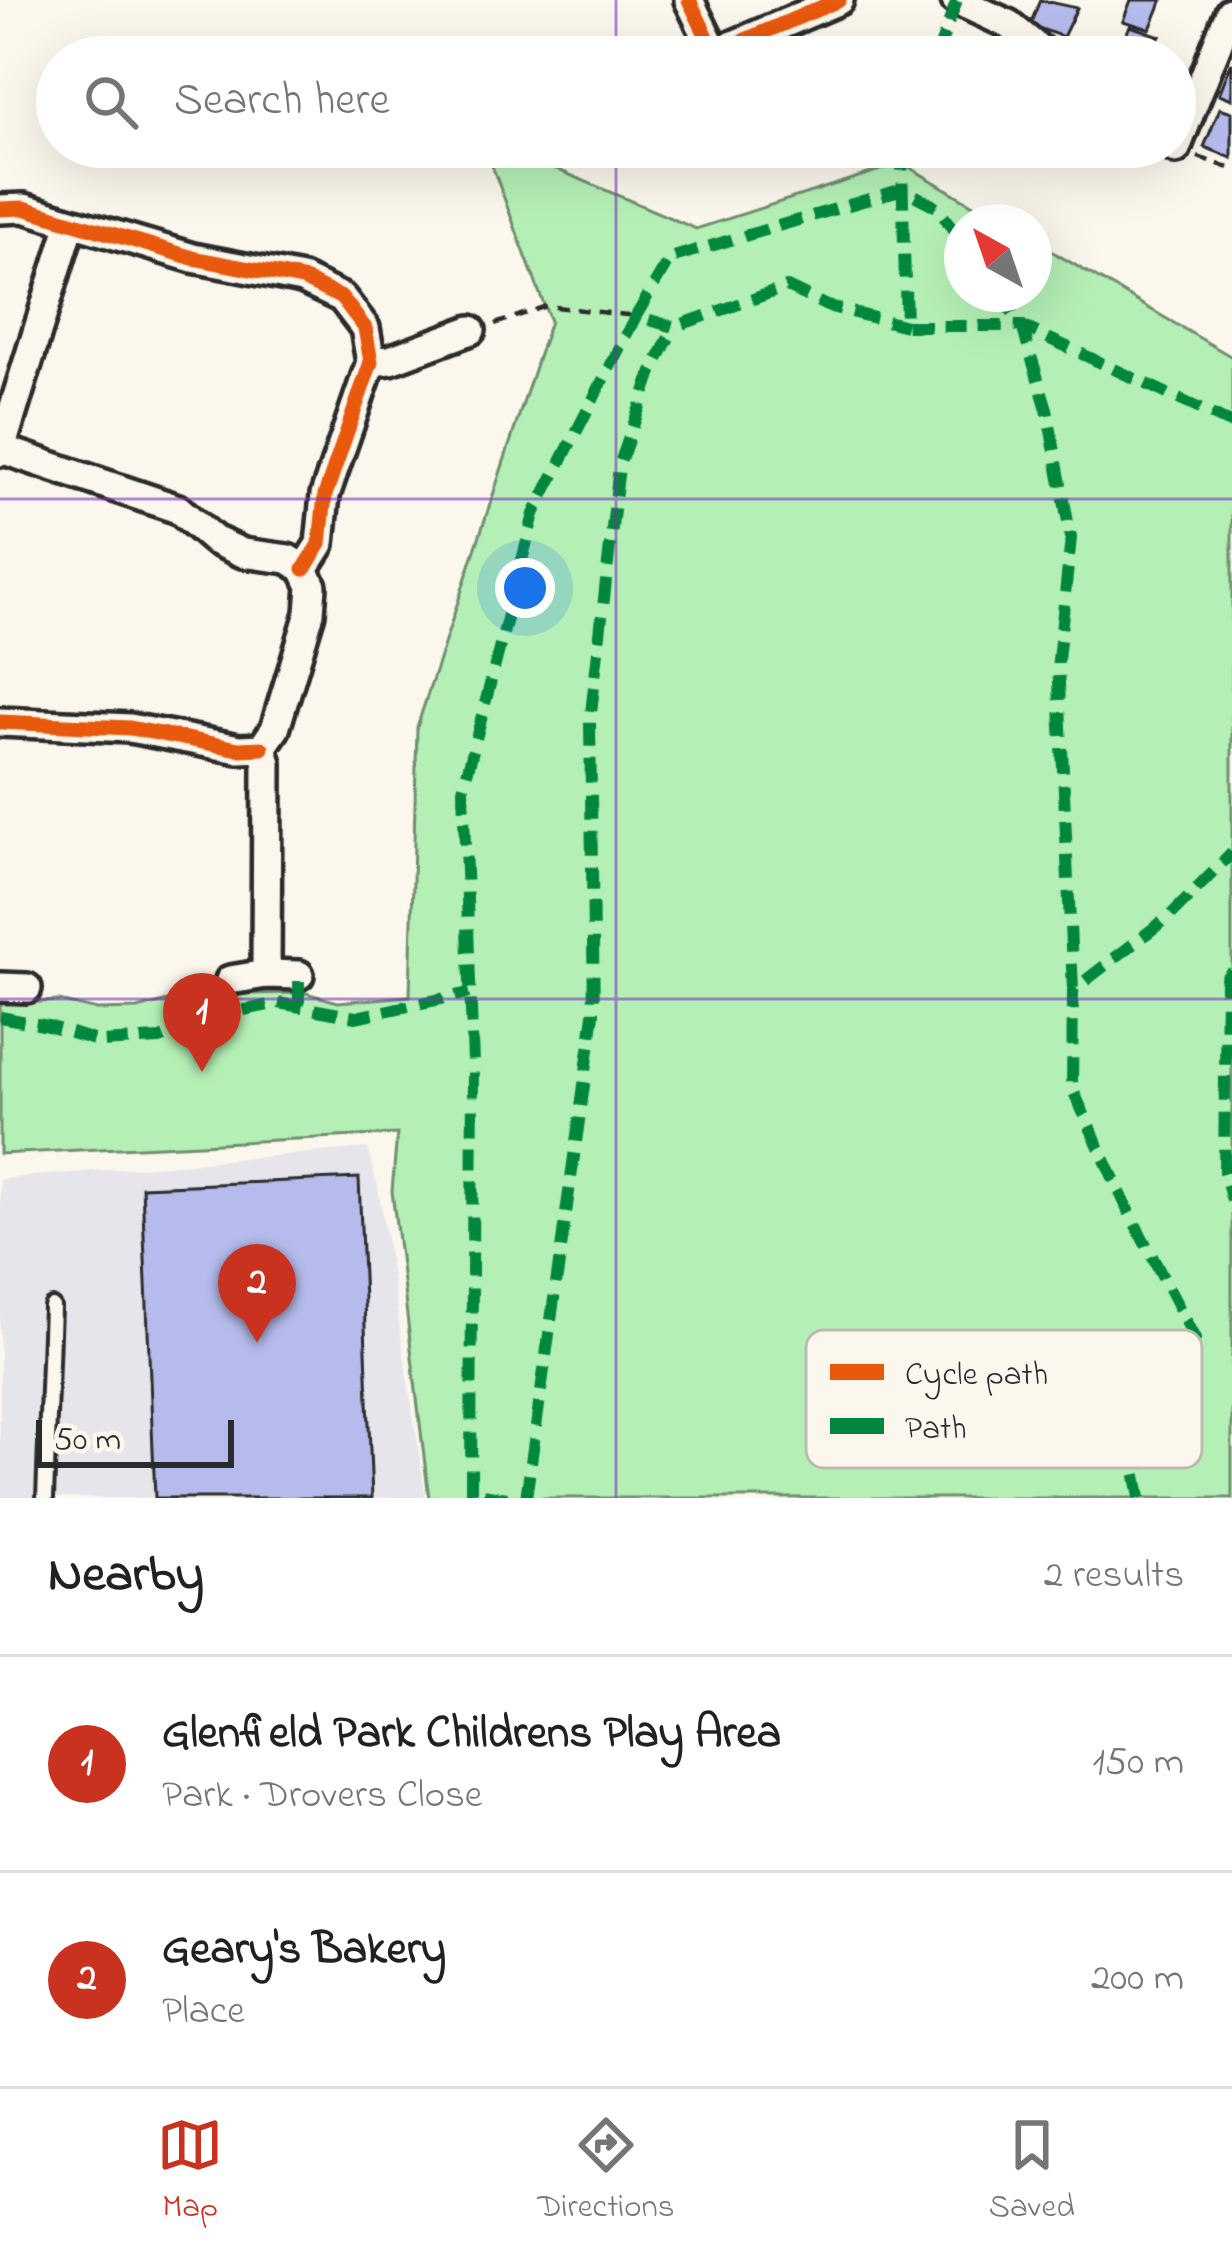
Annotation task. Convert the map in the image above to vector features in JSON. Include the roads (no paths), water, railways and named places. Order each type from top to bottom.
[{"type":"street","points":[[689,0],[707,36]]},
{"type":"street","points":[[758,36],[839,0]]},
{"type":"street","points":[[956,0],[1012,12],[1031,36]]},
{"type":"street","points":[[1196,84],[1230,12]]},
{"type":"street","points":[[0,208],[24,208],[193,258],[302,279],[342,298],[365,328],[371,362],[325,495],[320,544],[304,569]]},
{"type":"street","points":[[71,223],[5,419],[1,451],[178,509],[214,540],[243,553],[288,559],[304,569],[312,586],[310,613],[275,729],[262,748]]},
{"type":"street","points":[[371,362],[390,360],[471,330]]},
{"type":"street","points":[[0,722],[130,728],[239,749],[262,748]]},
{"type":"street","points":[[262,748],[267,763],[266,974]]},
{"type":"street","points":[[230,980],[299,975]]},
{"type":"lane","points":[[45,1498],[52,1307]]},
{"type":"place","name":"Glenfield Park Childrens Play Area","points":[[202,1072]]},
{"type":"place","name":"Geary's Bakery","points":[[257,1343]]}]
